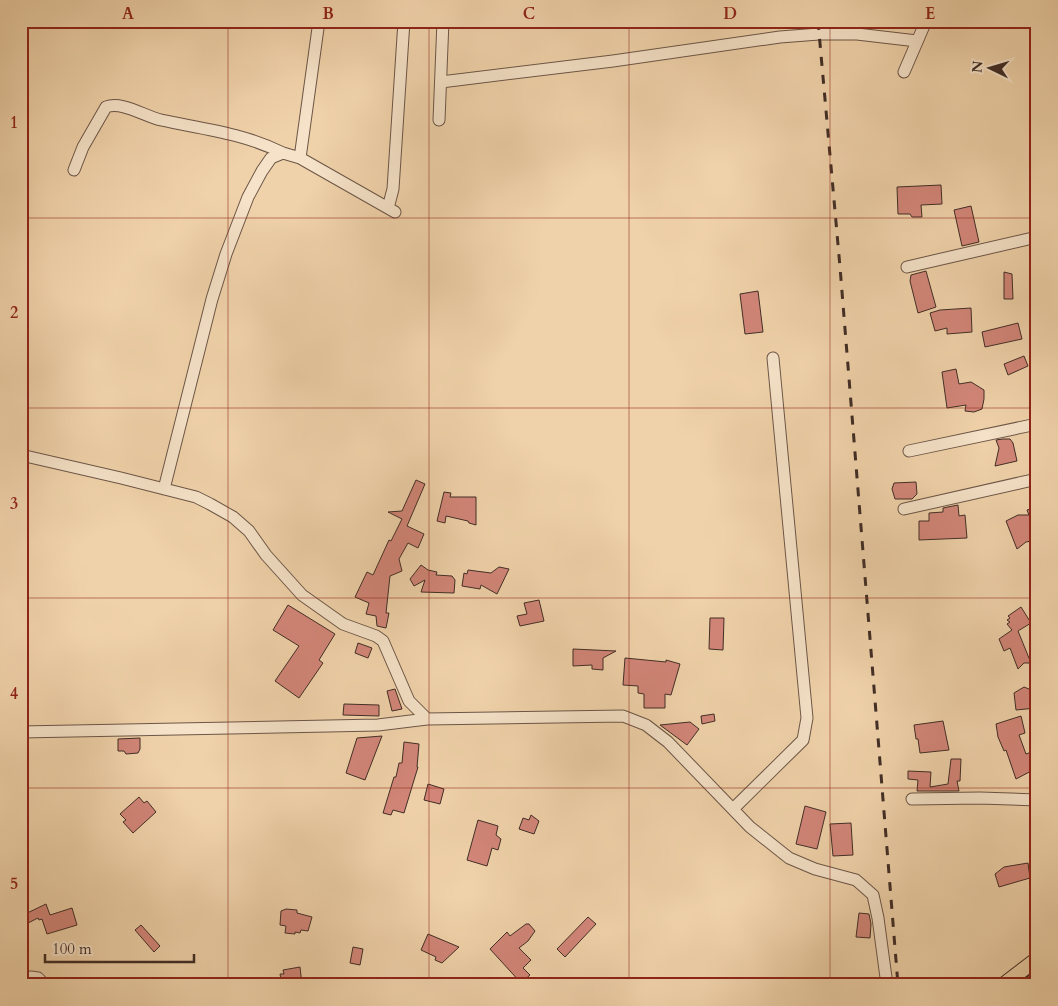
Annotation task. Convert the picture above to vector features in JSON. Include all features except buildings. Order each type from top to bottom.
[{"type":"main road","points":[[1003,985],[1037,959]]},
{"type":"main road","points":[[1029,985],[1037,979]]},
{"type":"street","points":[[300,158],[319,21]]},
{"type":"street","points":[[74,170],[83,147],[106,107],[118,105],[160,120],[196,126],[252,140],[300,158],[391,210],[404,21]]},
{"type":"street","points":[[439,120],[443,21]]},
{"type":"street","points":[[904,72],[926,21]]},
{"type":"street","points":[[441,82],[613,61],[780,37],[857,34],[918,41]]},
{"type":"street","points":[[164,489],[201,340],[226,254],[248,197],[262,171],[271,158],[283,153]]},
{"type":"street","points":[[907,267],[1037,237]]},
{"type":"street","points":[[732,809],[803,740],[807,718],[772,358]]},
{"type":"street","points":[[909,451],[1037,424]]},
{"type":"street","points":[[21,455],[196,498],[233,517],[249,531],[266,555],[302,596],[343,624],[376,636],[383,641],[410,701],[427,719]]},
{"type":"street","points":[[904,509],[1037,479]]},
{"type":"street","points":[[21,732],[378,724],[427,719],[623,716],[646,725],[668,742],[750,827],[790,858],[815,869],[856,880],[873,895],[887,985]]},
{"type":"street","points":[[912,800],[980,798],[1037,800]]},
{"type":"street","points":[[31,977],[38,978],[44,985]]},
{"type":"railway","points":[[818,21],[840,267],[898,985]]}]
